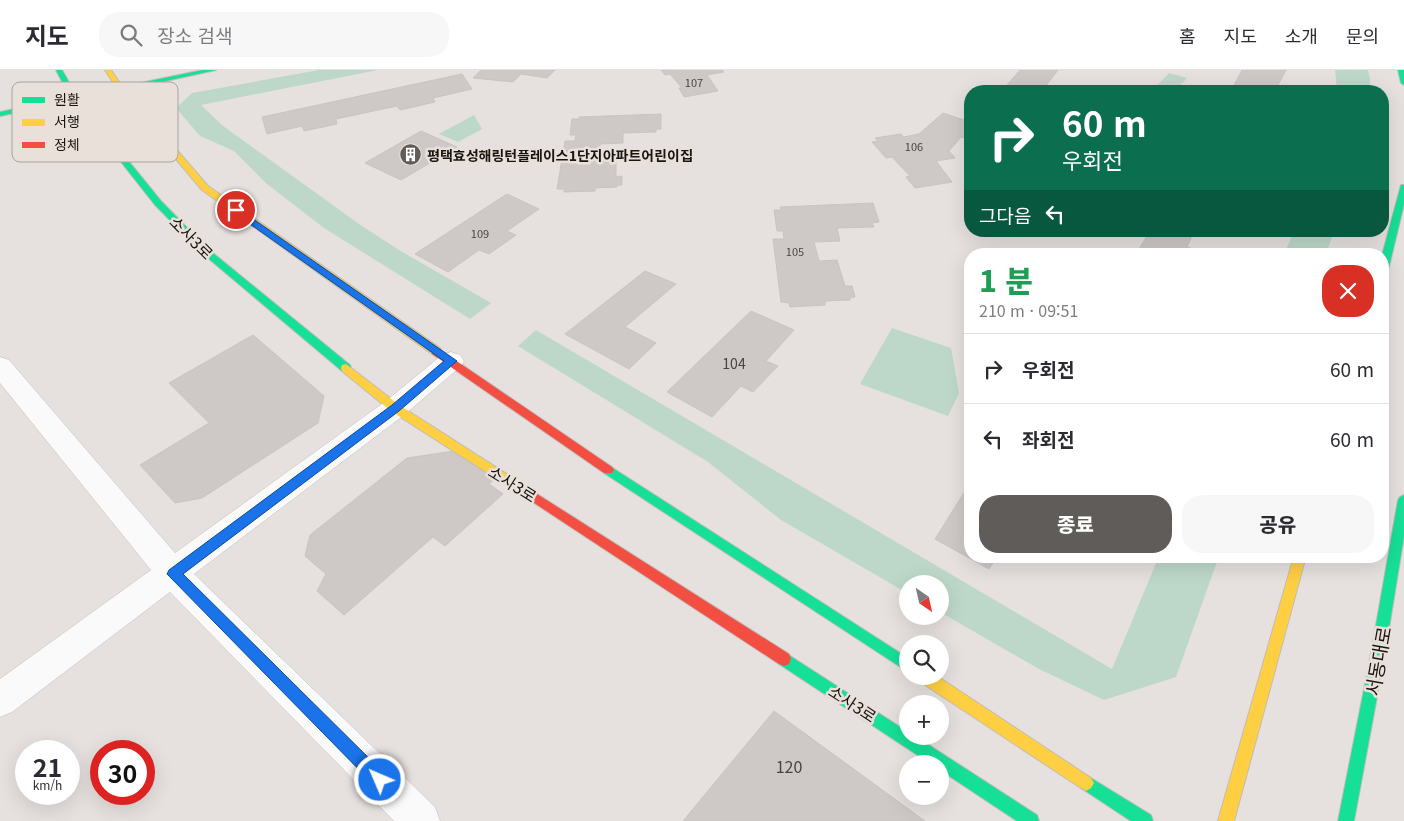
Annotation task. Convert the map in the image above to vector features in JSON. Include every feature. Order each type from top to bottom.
[{"type":"street","name":"소사3로","points":[[59,70],[66,82]]},
{"type":"street","points":[[108,70],[115,82]]},
{"type":"street","points":[[157,82],[213,70]]},
{"type":"street","points":[[1401,70],[1404,83]]},
{"type":"street","points":[[178,157],[205,188],[591,459],[899,660]]},
{"type":"street","name":"소사3로","points":[[125,162],[158,203],[205,252],[396,408],[615,548],[1031,821]]},
{"type":"street","points":[[1389,248],[1404,187]]},
{"type":"street","points":[[0,700],[396,408],[452,361]]},
{"type":"street","points":[[0,366],[173,574],[421,821]]},
{"type":"street","name":"서동대로","points":[[1346,821],[1378,659],[1404,500]]},
{"type":"street","points":[[1226,821],[1298,563]]},
{"type":"street","points":[[938,685],[1145,821]]},
{"type":"green space","points":[[319,70],[378,70],[201,105],[223,126],[359,224],[399,250],[491,303],[470,319],[324,228],[267,184],[234,151],[200,136],[178,110],[178,106],[192,93]]},
{"type":"green space","points":[[1335,70],[1368,70],[1370,85],[1336,85]]},
{"type":"green space","points":[[1169,73],[1187,78],[1181,85],[1158,85]]},
{"type":"green space","points":[[474,115],[482,129],[458,142],[439,134]]},
{"type":"green space","points":[[1291,237],[1332,237],[1328,248],[1287,248]]},
{"type":"green space","points":[[892,328],[951,348],[959,393],[948,416],[860,384]]},
{"type":"green space","points":[[536,330],[1112,669],[1156,563],[1217,563],[1176,677],[1104,700],[1039,669],[949,617],[949,575],[899,575],[899,588],[781,520],[708,462],[518,346]]},
{"type":"building","points":[[481,70],[555,70],[547,78],[521,74],[513,82],[473,78]]},
{"type":"building","points":[[661,70],[722,70],[724,72],[707,75],[718,91],[684,97],[679,88],[682,88],[670,74],[665,75]]},
{"type":"building","points":[[1020,70],[1058,70],[1047,85],[1007,85]]},
{"type":"building","points":[[1242,70],[1286,70],[1278,85],[1234,85]]},
{"type":"building","points":[[462,74],[472,89],[433,98],[435,102],[400,110],[397,106],[336,119],[337,124],[304,131],[302,126],[267,134],[262,117]]},
{"type":"building","points":[[943,113],[964,120],[964,138],[961,137],[949,151],[955,158],[936,161],[952,182],[915,188],[906,177],[910,176],[892,157],[886,158],[872,142],[878,141],[875,138],[901,134],[904,137],[919,134]]},
{"type":"building","points":[[661,114],[661,129],[656,129],[656,132],[623,133],[623,143],[600,144],[600,158],[616,157],[616,177],[622,176],[622,185],[595,188],[595,191],[564,192],[564,189],[557,189],[565,141],[575,141],[576,135],[570,135],[572,119],[579,119],[579,117]]},
{"type":"building","name":"평택효성해링턴플레이스1단지아파트어린이집","points":[[421,131],[457,147],[401,180],[365,163]]},
{"type":"building","points":[[507,194],[539,209],[507,231],[516,235],[489,254],[479,250],[448,272],[415,254]]},
{"type":"building","points":[[873,203],[879,222],[872,223],[874,227],[837,228],[840,241],[814,242],[819,261],[837,260],[845,286],[852,286],[855,297],[850,298],[850,300],[825,301],[825,305],[790,307],[789,303],[781,302],[773,239],[784,239],[783,231],[777,231],[774,210],[781,210],[780,207]]},
{"type":"building","points":[[1146,237],[1191,237],[1187,247],[1190,248],[1140,248]]},
{"type":"building","points":[[645,271],[676,284],[625,327],[656,343],[629,369],[565,334]]},
{"type":"building","points":[[751,311],[794,330],[766,361],[778,366],[753,392],[741,386],[712,417],[667,392]]},
{"type":"building","points":[[253,335],[324,396],[318,423],[202,498],[175,503],[140,465],[209,423],[169,383]]},
{"type":"building","points":[[454,451],[495,479],[489,484],[503,494],[445,546],[433,537],[344,615],[317,591],[326,574],[305,556],[310,535],[407,458]]},
{"type":"building","points":[[964,493],[964,555],[935,539]]},
{"type":"building","points":[[978,563],[993,563],[989,569]]},
{"type":"building","points":[[774,711],[899,802],[899,805],[903,805],[925,821],[683,821]]},
{"type":"traffic: fast","points":[[59,70],[66,82]]},
{"type":"traffic: fast","points":[[155,82],[213,70]]},
{"type":"traffic: fast","points":[[1401,70],[1404,83]]},
{"type":"traffic: fast","points":[[0,114],[12,112]]},
{"type":"traffic: fast","points":[[125,162],[158,203],[205,251],[346,368]]},
{"type":"traffic: fast","points":[[1389,248],[1404,187]]},
{"type":"traffic: fast","points":[[608,470],[899,660]]},
{"type":"traffic: fast","points":[[1346,821],[1377,659],[1404,500]]},
{"type":"traffic: fast","points":[[784,659],[1031,821]]},
{"type":"traffic: fast","points":[[1086,783],[1145,821]]},
{"type":"traffic: slow","points":[[108,70],[116,82]]},
{"type":"traffic: slow","points":[[178,157],[205,188],[436,351]]},
{"type":"traffic: slow","points":[[346,368],[395,408],[526,492]]},
{"type":"traffic: slow","points":[[1226,821],[1298,563]]},
{"type":"traffic: slow","points":[[938,685],[1086,783]]},
{"type":"traffic: jam","points":[[436,351],[608,470]]},
{"type":"traffic: jam","points":[[526,492],[784,659]]},
{"type":"place","name":"평택효성해링턴플레이스1단지아파트어린이집","points":[[411,155]]},
{"type":"route","points":[[236,210],[452,361],[396,408],[173,574],[380,780]]}]
